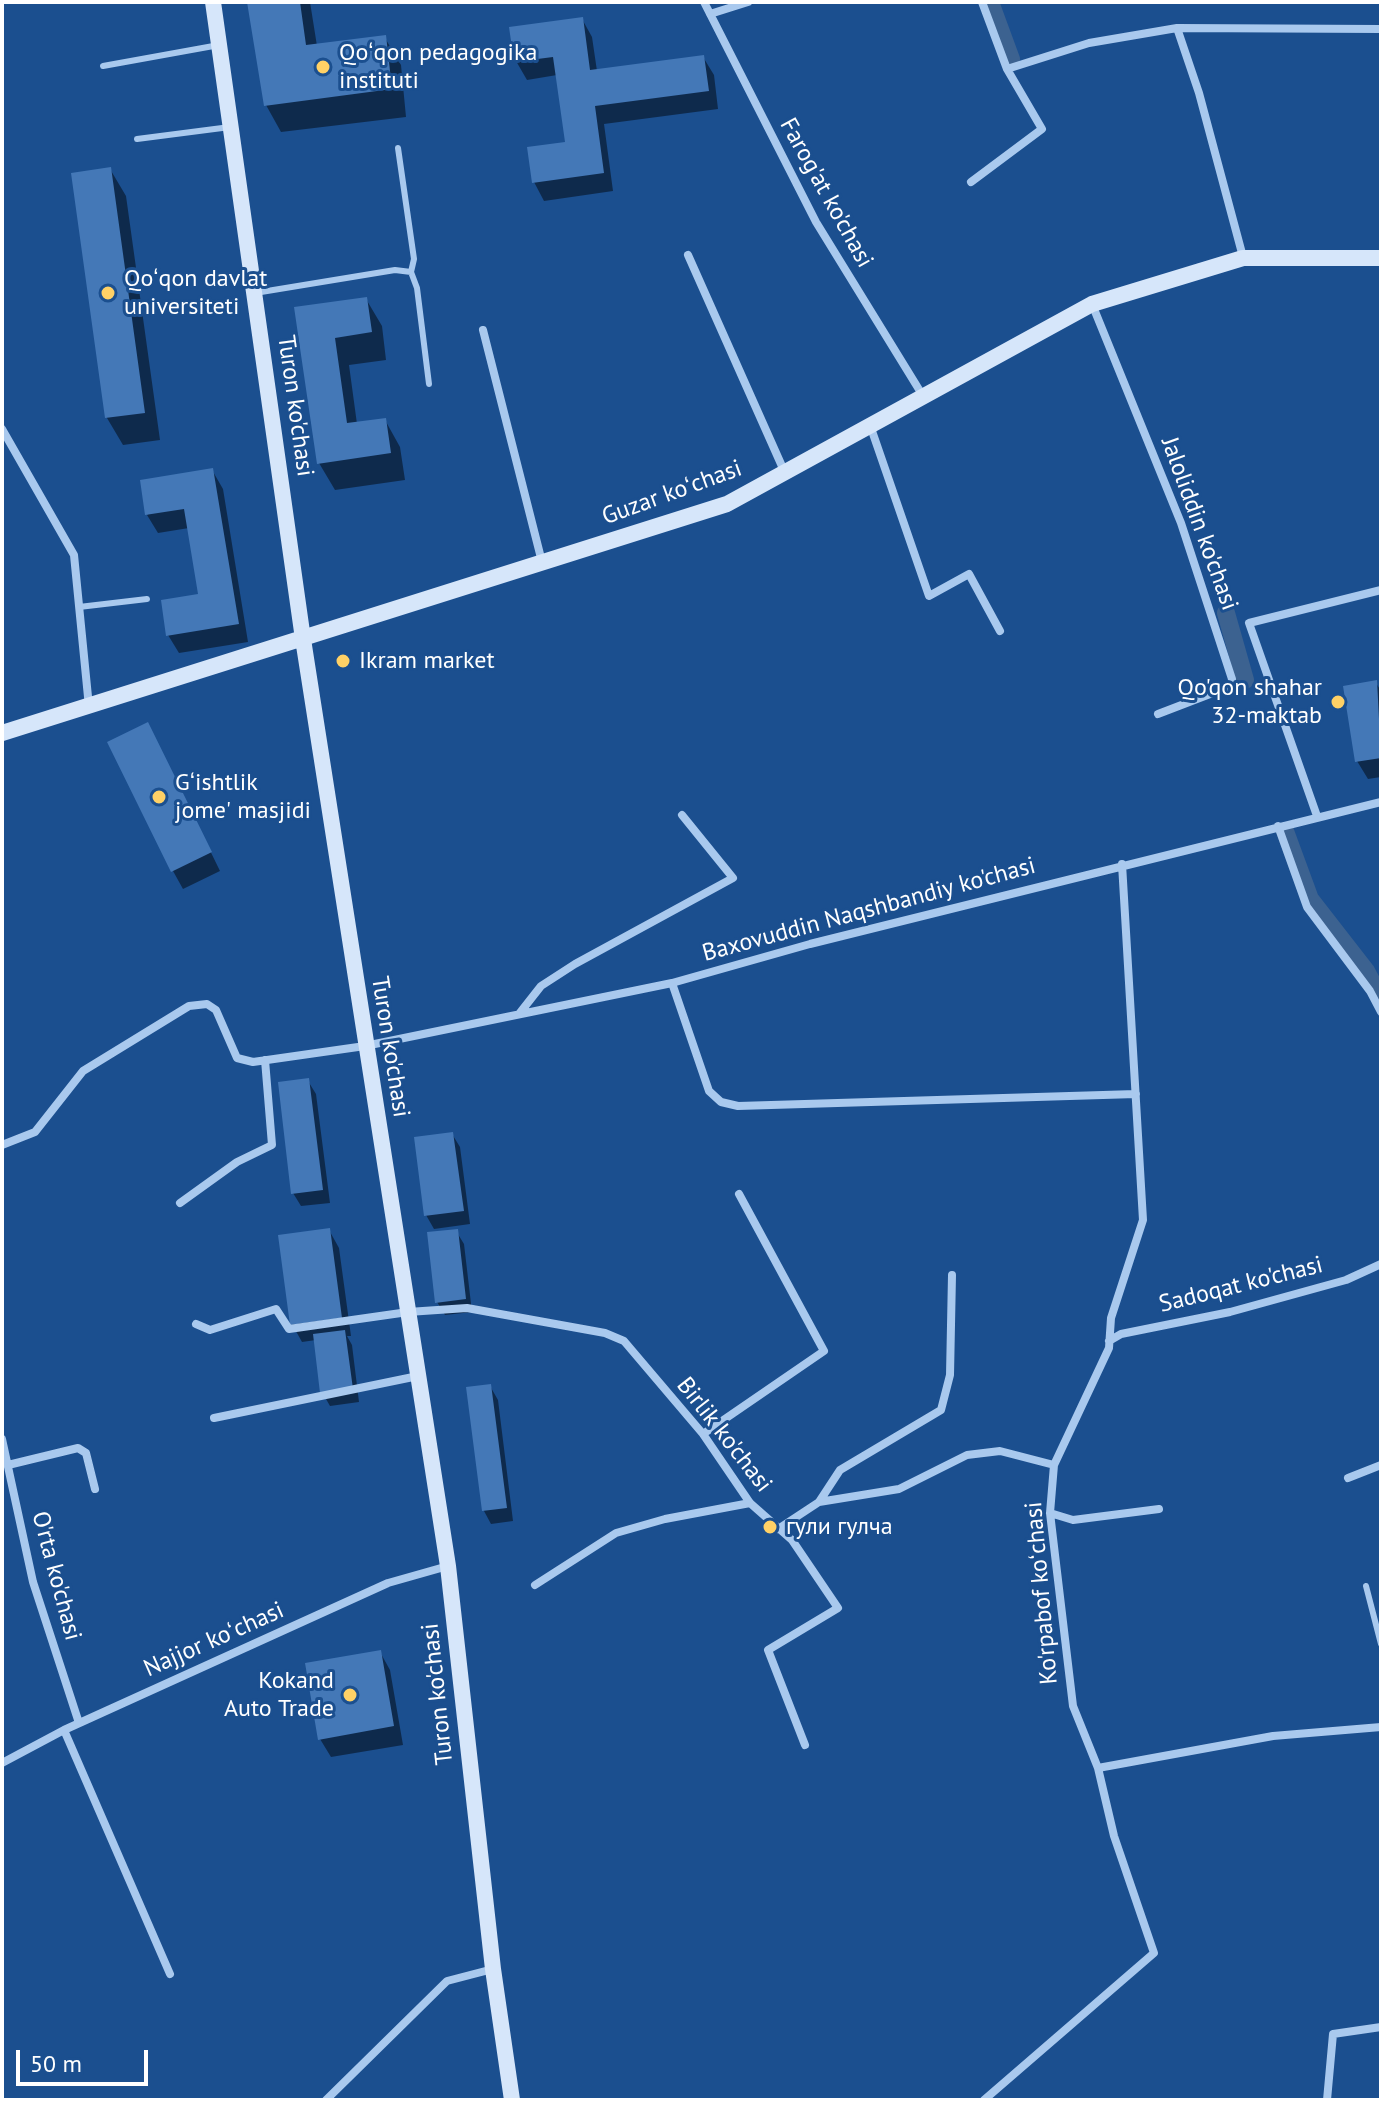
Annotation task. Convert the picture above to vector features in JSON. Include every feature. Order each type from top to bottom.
[{"type":"main road","name":"Turon ko'chasi","points":[[213,2],[303,639],[448,1566],[493,1969],[512,2100]]},
{"type":"main road","name":"Guzar koʻchasi","points":[[2,733],[727,504],[871,428],[1092,304],[1243,258],[1381,258]]},
{"type":"street","name":"Farog'at ko'chasi","points":[[704,2],[816,222],[923,398]]},
{"type":"street","points":[[710,14],[748,2]]},
{"type":"street","points":[[971,182],[1042,129],[1007,69],[982,2]]},
{"type":"street","points":[[1007,69],[1089,43],[1177,28],[1381,29]]},
{"type":"street","points":[[1177,28],[1199,93],[1243,258]]},
{"type":"street","points":[[688,255],[785,474]]},
{"type":"street","name":"Jaloliddin ko'chasi","points":[[1092,304],[1181,523],[1232,679],[1231,686],[1158,714]]},
{"type":"street","points":[[483,330],[542,563]]},
{"type":"street","points":[[871,428],[929,596],[969,574],[1000,631]]},
{"type":"street","points":[[2,429],[74,555],[89,708]]},
{"type":"street","name":"Jaloliddin ko'chasi","points":[[1317,816],[1249,623],[1381,590]]},
{"type":"street","name":"Baxovuddin Naqshbandiy ko'chasi","points":[[265,1060],[365,1046],[672,983],[810,944],[1122,864],[1381,802]]},
{"type":"street","points":[[518,1015],[541,986],[575,964],[733,878],[682,815]]},
{"type":"street","points":[[1278,826],[1307,907],[1370,991],[1381,1012]]},
{"type":"street","name":"Ko'rpabof koʻchasi","points":[[984,2100],[1154,1953],[1114,1836],[1098,1768],[1073,1706],[1050,1513],[1054,1465],[1109,1341],[1111,1318],[1143,1220],[1122,864]]},
{"type":"street","points":[[672,983],[709,1091],[721,1102],[738,1106],[1136,1094]]},
{"type":"street","points":[[2,1145],[35,1132],[83,1071],[189,1006],[207,1004],[216,1010],[237,1058],[265,1060],[272,1145],[237,1162],[180,1203]]},
{"type":"street","points":[[703,1434],[824,1351],[739,1194]]},
{"type":"street","name":"Sadoqat ko'chasi","points":[[1109,1341],[1121,1334],[1230,1312],[1346,1280],[1381,1264]]},
{"type":"street","points":[[778,1529],[819,1502],[840,1470],[941,1410],[950,1375],[952,1275]]},
{"type":"street","name":"Birlik ko'chasi","points":[[196,1324],[210,1330],[276,1309],[289,1329],[408,1312],[483,1309],[614,1336],[624,1341],[703,1434],[750,1503],[792,1540],[838,1608],[768,1650],[805,1745]]},
{"type":"street","points":[[214,1418],[418,1376]]},
{"type":"street","name":"O'rta ko'chasi","points":[[2,1439],[33,1582],[79,1723]]},
{"type":"street","points":[[8,1465],[78,1448],[86,1453],[95,1489]]},
{"type":"street","points":[[819,1502],[899,1489],[967,1455],[1000,1451],[1054,1465]]},
{"type":"street","points":[[1348,1478],[1381,1465]]},
{"type":"street","points":[[535,1585],[616,1533],[665,1519],[750,1503]]},
{"type":"street","points":[[1050,1513],[1073,1520],[1159,1509]]},
{"type":"street","name":"Najjor koʻchasi","points":[[2,1763],[79,1723],[388,1583],[448,1566]]},
{"type":"street","points":[[1098,1768],[1273,1736],[1381,1727]]},
{"type":"street","points":[[64,1730],[170,1974]]},
{"type":"street","points":[[326,2100],[447,1981],[493,1969]]},
{"type":"street","points":[[1327,2100],[1333,2034],[1381,2027]]},
{"type":"lane","points":[[103,66],[219,45]]},
{"type":"lane","points":[[137,139],[230,127]]},
{"type":"lane","points":[[398,148],[414,259],[411,272],[417,288],[429,384]]},
{"type":"lane","points":[[255,293],[395,270],[411,272]]},
{"type":"lane","points":[[79,607],[147,599]]},
{"type":"lane","points":[[1366,1586],[1381,1644]]},
{"type":"building","name":"Qoʻqon pedagogika instituti","points":[[247,2],[300,2],[306,45],[386,35],[392,89],[264,106]]},
{"type":"building","points":[[583,17],[590,70],[704,55],[709,91],[595,106],[604,173],[532,183],[527,147],[565,142],[553,57],[514,62],[509,27]]},
{"type":"building","name":"Qoʻqon davlat universiteti","points":[[111,167],[145,413],[105,418],[71,173]]},
{"type":"building","points":[[367,297],[372,332],[335,338],[347,423],[386,418],[391,453],[317,464],[294,307]]},
{"type":"building","points":[[213,468],[239,624],[166,636],[161,600],[198,594],[184,509],[145,515],[140,480]]},
{"type":"building","points":[[1377,680],[1381,758],[1355,762],[1343,686]]},
{"type":"building","name":"Gʻishtlik jome' masjidi","points":[[148,722],[212,852],[171,872],[107,742]]},
{"type":"building","points":[[309,1078],[323,1190],[291,1194],[278,1082]]},
{"type":"building","points":[[453,1132],[464,1211],[424,1216],[414,1137]]},
{"type":"building","points":[[330,1228],[342,1318],[290,1325],[278,1235]]},
{"type":"building","points":[[458,1229],[466,1299],[435,1303],[427,1232]]},
{"type":"building","points":[[345,1330],[353,1389],[320,1393],[313,1334]]},
{"type":"building","points":[[491,1384],[507,1508],[482,1511],[466,1387]]},
{"type":"building","name":"Kokand Auto Trade","points":[[381,1650],[394,1726],[318,1740],[305,1663]]},
{"type":"waterway","points":[[990,2],[1011,59]]},
{"type":"waterway","points":[[1226,613],[1245,680]]},
{"type":"waterway","points":[[1285,831],[1310,899],[1366,971],[1381,999]]},
{"type":"place","name":"Qoʻqon pedagogika instituti","points":[[323,67]]},
{"type":"place","name":"Qoʻqon davlat universiteti","points":[[108,293]]},
{"type":"place","name":"Ikram market","points":[[343,661]]},
{"type":"place","name":"Qo'qon shahar 32-maktab","points":[[1338,702]]},
{"type":"place","name":"Gʻishtlik jome' masjidi","points":[[159,797]]},
{"type":"place","name":"гули гулча","points":[[770,1527]]},
{"type":"place","name":"Kokand Auto Trade","points":[[350,1695]]}]
